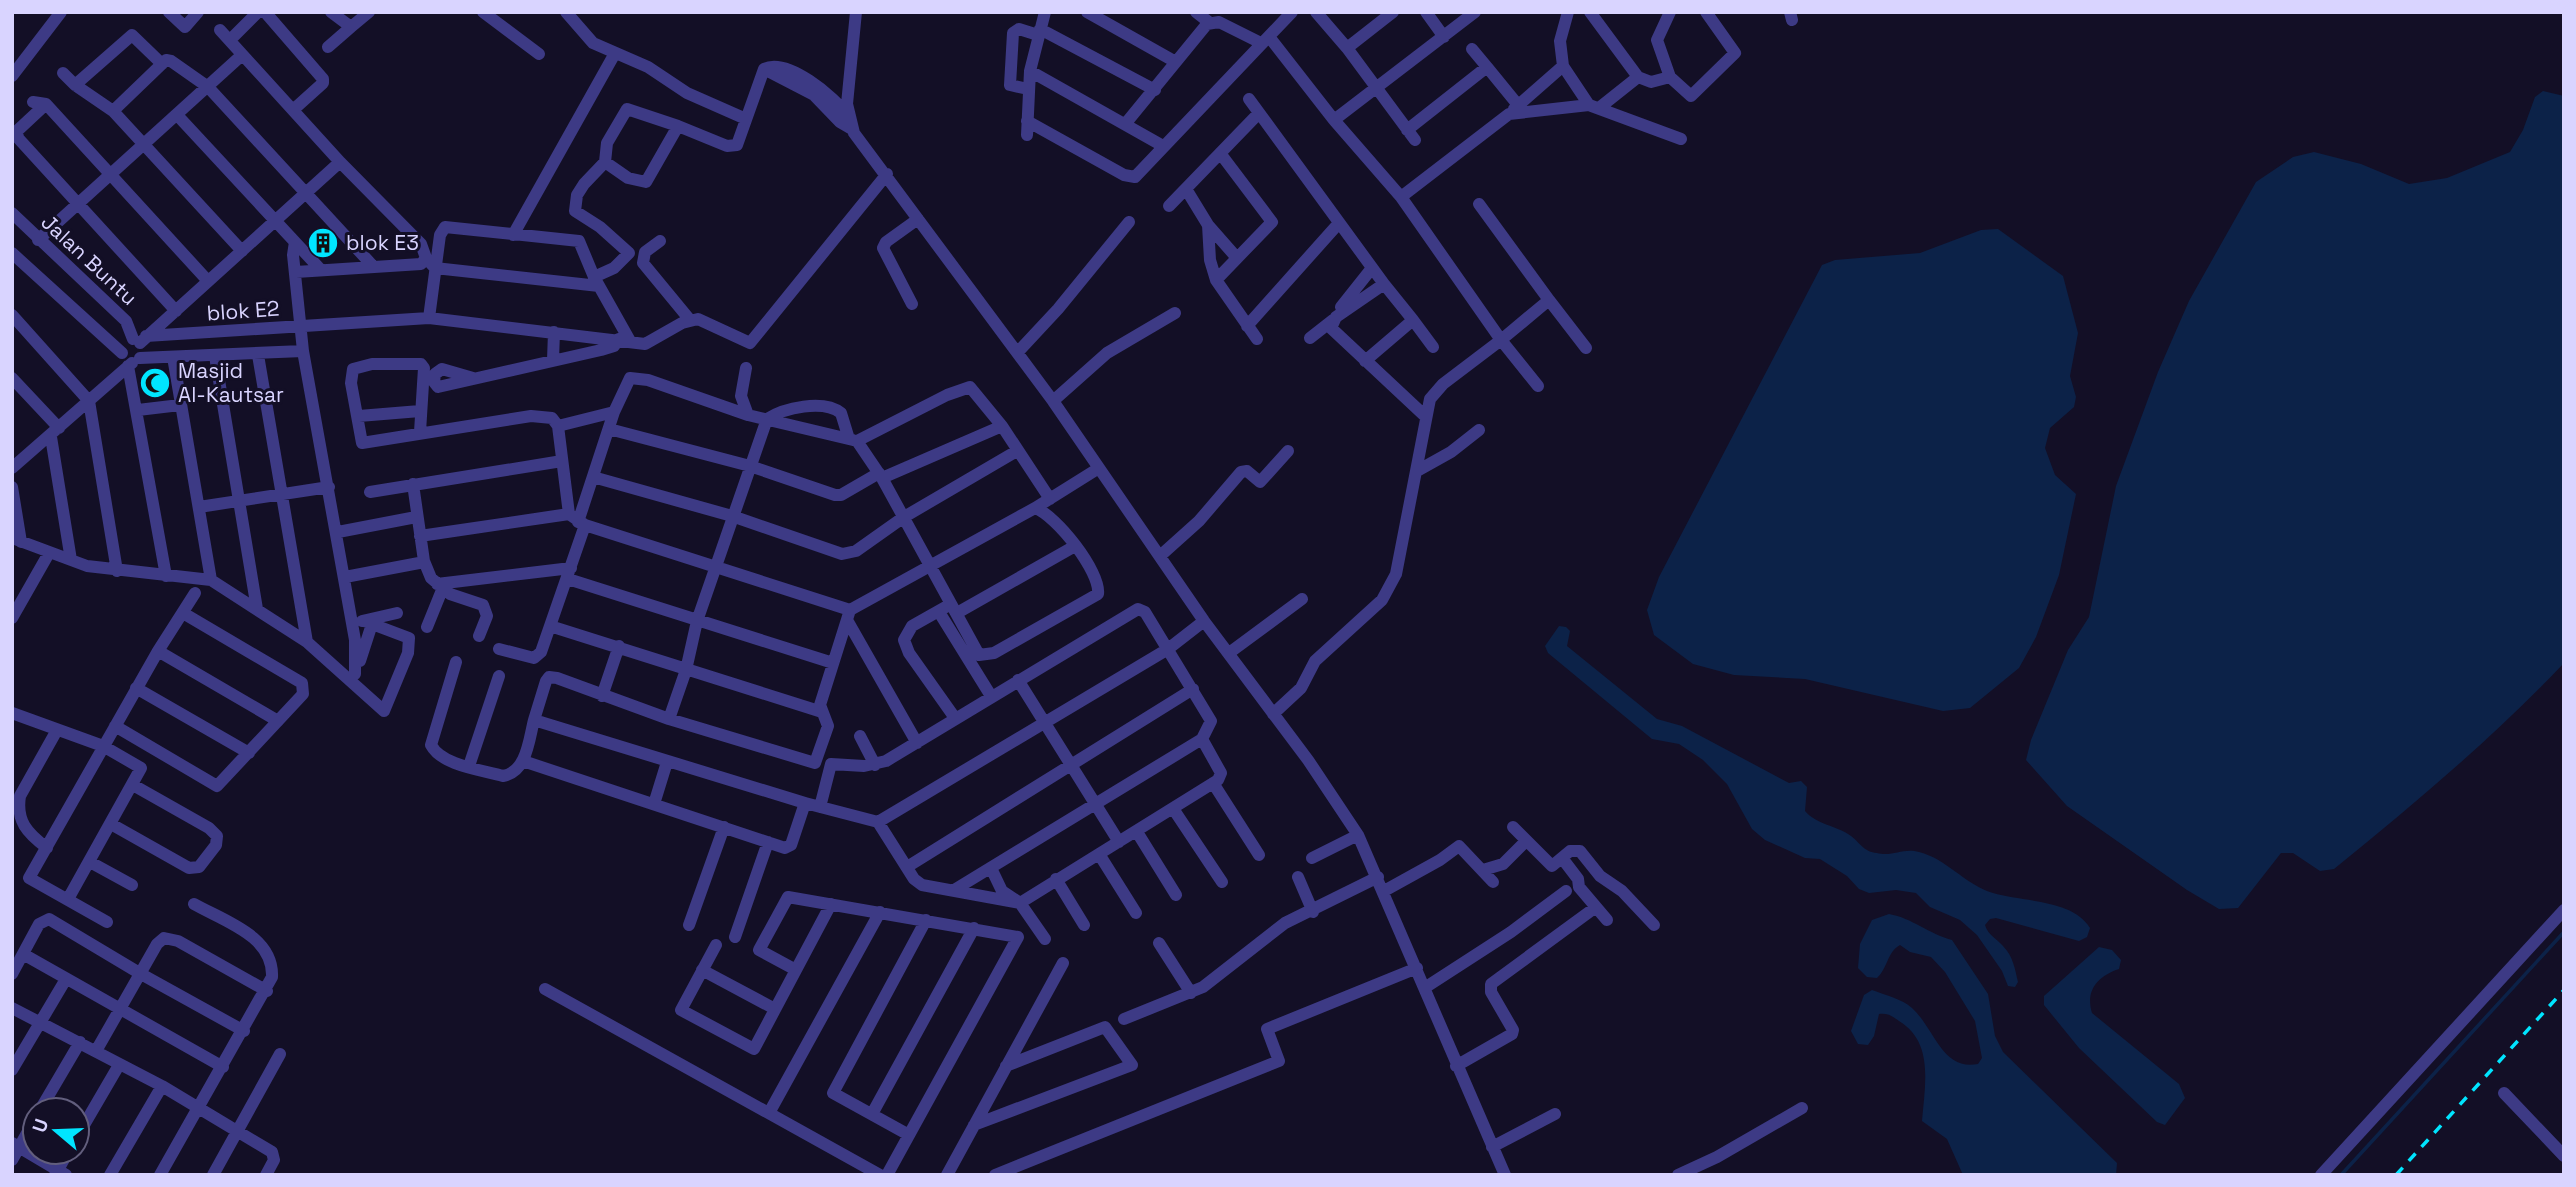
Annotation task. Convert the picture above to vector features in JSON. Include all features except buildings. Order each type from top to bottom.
[{"type":"street","points":[[12,76],[61,12]]},
{"type":"street","points":[[169,12],[185,27],[198,12]]},
{"type":"street","points":[[231,39],[258,12]]},
{"type":"street","points":[[265,12],[323,79],[323,83],[293,110]]},
{"type":"street","points":[[331,12],[351,27]]},
{"type":"street","points":[[328,47],[369,12]]},
{"type":"street","points":[[483,12],[539,54]]},
{"type":"street","points":[[566,12],[593,43],[614,55],[648,67],[687,93],[746,120]]},
{"type":"street","points":[[850,123],[856,12]]},
{"type":"street","points":[[1027,135],[1030,71],[1045,12]]},
{"type":"street","points":[[1087,12],[1174,61]]},
{"type":"street","points":[[1196,12],[1210,23]]},
{"type":"street","points":[[1027,121],[1131,178],[1292,12]]},
{"type":"street","points":[[1316,12],[1411,135],[1487,67]]},
{"type":"street","points":[[1346,48],[1394,12]]},
{"type":"street","points":[[1426,12],[1444,37]]},
{"type":"street","points":[[1335,120],[1475,12]]},
{"type":"street","points":[[1568,12],[1560,41],[1563,66],[1594,106]]},
{"type":"street","points":[[1590,12],[1638,77],[1651,82],[1667,78]]},
{"type":"street","points":[[1670,12],[1657,38],[1667,78],[1691,96],[1734,54],[1734,48],[1706,12]]},
{"type":"street","points":[[1126,123],[1155,90],[1174,61],[1210,23],[1220,22],[1265,40],[1401,197],[1502,340],[1538,386]]},
{"type":"street","points":[[1028,89],[1010,85],[1013,33],[1019,29],[1039,32],[1155,90]]},
{"type":"street","points":[[220,30],[340,162],[421,244],[430,263]]},
{"type":"street","points":[[75,85],[132,35],[162,64]]},
{"type":"street","points":[[1472,49],[1487,67],[1513,110]]},
{"type":"street","points":[[38,240],[143,144],[178,116],[242,55]]},
{"type":"street","points":[[513,235],[614,55]]},
{"type":"street","points":[[113,111],[162,64],[171,61],[208,87],[372,265]]},
{"type":"street","points":[[1401,197],[1513,110],[1563,66]]},
{"type":"street","points":[[628,257],[629,253],[620,243],[575,211],[577,195],[604,162],[607,143],[627,109],[733,147],[741,140],[764,69],[804,83],[839,103],[850,123],[918,219],[987,316],[1018,352],[1204,621],[1358,835],[1418,968],[1456,1066],[1505,1175]]},
{"type":"street","points":[[1030,71],[1163,146]]},
{"type":"street","points":[[63,72],[75,85],[113,111],[242,251]]},
{"type":"street","points":[[1594,106],[1638,77]]},
{"type":"street","points":[[1248,99],[1433,347]]},
{"type":"street","points":[[176,310],[17,134],[39,103],[111,173],[208,281]]},
{"type":"street","points":[[1513,110],[1594,106],[1681,139]]},
{"type":"street","points":[[1169,206],[1259,113]]},
{"type":"street","points":[[178,116],[321,270]]},
{"type":"street","points":[[604,162],[628,178],[646,182],[678,126]]},
{"type":"street","points":[[1216,280],[1272,222],[1220,153]]},
{"type":"street","points":[[122,353],[122,346],[140,339],[176,310],[340,162]]},
{"type":"street","points":[[355,678],[362,622],[345,577],[303,351],[302,325],[429,318],[652,342],[690,320],[701,319],[745,342],[753,341],[887,174]]},
{"type":"street","points":[[1186,189],[1208,225],[1237,258]]},
{"type":"street","points":[[1479,204],[1586,348]]},
{"type":"street","name":"Jalan Buntu","points":[[12,213],[125,321],[140,339]]},
{"type":"street","points":[[912,304],[883,248],[886,242],[918,219]]},
{"type":"street","points":[[1018,352],[1058,309],[1129,222]]},
{"type":"street","points":[[1247,326],[1339,223]]},
{"type":"street","points":[[1208,225],[1210,260],[1216,280],[1256,339]]},
{"type":"street","points":[[429,318],[430,263],[440,235],[446,228],[579,241],[624,340]]},
{"type":"street","points":[[642,259],[645,252],[660,241]]},
{"type":"street","name":"blok E2","points":[[140,339],[302,325],[295,243]]},
{"type":"street","points":[[12,253],[126,359],[134,361],[303,351]]},
{"type":"street","points":[[296,272],[430,263],[596,282],[628,257],[642,259],[690,320]]},
{"type":"street","points":[[12,275],[23,265]]},
{"type":"street","points":[[1372,268],[1334,318],[1333,331],[1425,415]]},
{"type":"street","points":[[1310,338],[1384,284]]},
{"type":"street","points":[[1273,714],[1301,688],[1315,661],[1388,594],[1396,574],[1430,399],[1443,384],[1502,340],[1549,300]]},
{"type":"street","points":[[1053,401],[1107,353],[1175,313]]},
{"type":"street","points":[[12,316],[89,401],[117,571]]},
{"type":"street","points":[[1365,361],[1413,320]]},
{"type":"street","points":[[553,360],[554,332]]},
{"type":"street","points":[[12,449],[17,464],[134,361],[143,350],[140,339]]},
{"type":"street","points":[[472,378],[614,346],[624,340]]},
{"type":"street","points":[[258,355],[284,494],[307,642]]},
{"type":"street","points":[[215,356],[257,609]]},
{"type":"street","points":[[173,357],[211,580]]},
{"type":"street","points":[[134,361],[138,410],[166,576]]},
{"type":"street","points":[[420,432],[424,368],[421,364],[372,364],[353,369],[351,373],[362,443],[542,415],[552,418],[558,426],[562,461],[577,520]]},
{"type":"street","points":[[746,368],[741,396],[748,415]]},
{"type":"street","points":[[499,649],[534,658],[541,652],[570,573],[577,520],[626,381],[634,377],[748,415],[853,440],[967,387],[974,389],[1050,499]]},
{"type":"street","points":[[12,379],[55,432],[71,560]]},
{"type":"street","points":[[138,410],[180,405]]},
{"type":"street","points":[[669,719],[686,670],[697,621],[767,419],[778,412],[818,406],[841,412],[853,440],[880,475],[930,565],[991,696]]},
{"type":"street","points":[[359,416],[420,411]]},
{"type":"street","points":[[558,426],[614,412]]},
{"type":"street","points":[[609,429],[750,466],[841,495],[880,475],[1002,426]]},
{"type":"street","points":[[1417,471],[1451,452],[1479,430]]},
{"type":"street","points":[[593,477],[732,516],[842,554],[856,551],[904,517],[1017,451]]},
{"type":"street","points":[[1160,556],[1199,522],[1241,472],[1247,471],[1260,482],[1288,451]]},
{"type":"street","points":[[370,492],[562,461]]},
{"type":"street","points":[[456,662],[432,746],[439,755],[503,776],[516,771],[523,761],[550,677],[669,719],[812,764],[817,762],[828,726],[820,705],[848,615],[930,565],[1035,508],[1099,468]]},
{"type":"street","points":[[413,484],[426,569],[440,587],[483,605],[487,616],[479,636]]},
{"type":"street","points":[[12,487],[16,540],[49,554],[117,571],[211,580],[307,642],[355,678],[384,711],[408,653],[408,636],[362,622]]},
{"type":"street","points":[[199,507],[329,487]]},
{"type":"street","points":[[949,610],[976,652],[994,653],[1098,594],[1098,582],[1075,547],[1049,514],[1035,508]]},
{"type":"street","points":[[338,532],[411,518]]},
{"type":"street","points":[[420,536],[577,520],[848,615],[917,743]]},
{"type":"street","points":[[955,718],[909,653],[904,640],[905,632],[912,626],[1075,547]]},
{"type":"street","points":[[12,618],[49,554]]},
{"type":"street","points":[[345,577],[419,564]]},
{"type":"street","points":[[440,587],[570,573],[697,621],[832,663]]},
{"type":"street","points":[[427,627],[440,587]]},
{"type":"street","points":[[107,922],[29,878],[158,650],[195,593]]},
{"type":"street","points":[[1229,653],[1302,598]]},
{"type":"street","points":[[820,807],[831,764],[874,765],[917,743],[1138,609],[1145,612],[1211,721],[1202,738],[954,890]]},
{"type":"street","points":[[115,726],[214,786],[224,782],[303,694],[302,683],[183,613]]},
{"type":"street","points":[[362,622],[397,613]]},
{"type":"street","points":[[878,822],[1168,649],[1204,621]]},
{"type":"street","points":[[355,678],[356,653],[362,622]]},
{"type":"street","points":[[550,626],[822,712]]},
{"type":"street","points":[[602,696],[619,646]]},
{"type":"street","points":[[158,650],[278,721]]},
{"type":"street","points":[[469,766],[499,676]]},
{"type":"street","points":[[1018,680],[1119,842]]},
{"type":"street","points":[[136,688],[249,753]]},
{"type":"street","points":[[907,867],[1193,689]]},
{"type":"street","points":[[12,713],[103,746],[141,768],[68,899]]},
{"type":"street","points":[[534,720],[805,803],[878,822],[922,886],[1020,903],[1174,810],[1218,780],[1221,773],[1202,738]]},
{"type":"street","points":[[47,848],[21,824],[18,807],[20,796],[57,730]]},
{"type":"street","points":[[860,736],[874,765]]},
{"type":"street","points":[[523,761],[785,848],[791,845],[805,803]]},
{"type":"street","points":[[654,804],[667,762]]},
{"type":"street","points":[[1213,783],[1259,855]]},
{"type":"street","points":[[111,824],[189,868],[200,867],[216,845],[218,836],[209,828],[133,785]]},
{"type":"street","points":[[1174,810],[1222,881]]},
{"type":"street","points":[[688,925],[724,827]]},
{"type":"street","points":[[1513,827],[1549,865],[1552,866],[1575,849],[1580,850],[1600,876],[1622,891],[1654,925]]},
{"type":"street","points":[[1137,832],[1176,895]]},
{"type":"street","points":[[1312,858],[1358,835]]},
{"type":"street","points":[[1483,870],[1503,864],[1526,841]]},
{"type":"street","points":[[735,937],[768,842]]},
{"type":"street","points":[[1384,891],[1460,846],[1493,882]]},
{"type":"street","points":[[1099,854],[1136,914]]},
{"type":"street","points":[[1562,858],[1607,920]]},
{"type":"street","points":[[90,862],[132,885]]},
{"type":"street","points":[[991,867],[1005,895],[1020,903],[1045,939]]},
{"type":"street","points":[[1298,877],[1313,912]]},
{"type":"street","points":[[1124,1018],[1191,993],[1222,973],[1267,935],[1378,877]]},
{"type":"street","points":[[1056,879],[1084,925]]},
{"type":"street","points":[[1426,987],[1511,932],[1566,891]]},
{"type":"street","points":[[796,970],[759,950],[788,897],[974,928],[1016,936],[1018,940],[887,1175]]},
{"type":"street","points":[[160,1175],[267,991],[273,967],[265,948],[254,937],[194,904]]},
{"type":"street","points":[[716,945],[681,1010],[754,1049],[831,904]]},
{"type":"street","points":[[1456,1066],[1512,1034],[1513,1030],[1491,992],[1491,984],[1596,907]]},
{"type":"street","points":[[2321,1175],[2564,909]]},
{"type":"street","points":[[769,1113],[880,912]]},
{"type":"street","points":[[13,969],[39,924],[49,919],[244,1031]]},
{"type":"street","points":[[909,1135],[833,1093],[926,920]]},
{"type":"street","points":[[872,1114],[974,928]]},
{"type":"street","points":[[96,1051],[157,944],[168,937],[267,991]]},
{"type":"street","points":[[1159,943],[1191,993]]},
{"type":"street","points":[[23,954],[223,1067]]},
{"type":"street","points":[[947,1175],[1063,963]]},
{"type":"street","points":[[995,1175],[1279,1061],[1267,1029],[1418,968]]},
{"type":"street","points":[[702,970],[775,1009]]},
{"type":"street","points":[[12,1070],[66,979]]},
{"type":"street","points":[[545,989],[880,1175]]},
{"type":"street","points":[[12,1007],[162,1086],[272,1152],[274,1160],[265,1175]]},
{"type":"street","points":[[974,1125],[1132,1065],[1105,1027],[1006,1066]]},
{"type":"street","points":[[48,1096],[80,1042]]},
{"type":"street","points":[[214,1175],[279,1054]]},
{"type":"street","points":[[91,1113],[119,1065]]},
{"type":"street","points":[[110,1175],[162,1086]]},
{"type":"street","points":[[2504,1093],[2564,1156]]},
{"type":"street","points":[[1682,1174],[1802,1108]]},
{"type":"street","points":[[1492,1147],[1555,1114]]},
{"type":"street","points":[[12,1160],[16,1145],[60,1173]]},
{"type":"water","points":[[2543,91],[2564,96],[2564,663],[2452,770],[2334,869],[2320,871],[2293,853],[2281,853],[2238,908],[2219,909],[2187,890],[2067,806],[2026,760],[2031,740],[2068,650],[2089,617],[2116,486],[2158,372],[2189,301],[2256,182],[2293,157],[2314,152],[2361,164],[2409,184],[2447,178],[2510,152],[2523,130],[2535,97]]},
{"type":"water","points":[[1998,229],[2063,276],[2078,333],[2070,376],[2076,397],[2074,407],[2050,428],[2045,448],[2055,475],[2076,494],[2059,575],[2036,637],[2019,668],[1970,708],[1943,711],[1805,679],[1734,675],[1693,664],[1654,635],[1647,610],[1659,577],[1822,265],[1835,260],[1920,253],[1981,230]]},
{"type":"water","points":[[1559,626],[1570,631],[1567,646],[1657,719],[1682,726],[1789,783],[1801,781],[1807,787],[1805,811],[1815,819],[1845,832],[1869,851],[1892,854],[1909,851],[1929,855],[1973,884],[1993,893],[2046,903],[2072,912],[2090,928],[2087,937],[2079,941],[1996,918],[1990,919],[1985,925],[1986,928],[2006,950],[2015,968],[2018,982],[2015,987],[2008,986],[2002,971],[1977,935],[1960,920],[1930,907],[1916,893],[1896,890],[1869,893],[1859,889],[1847,876],[1820,859],[1805,858],[1765,840],[1752,829],[1727,784],[1703,760],[1679,744],[1652,739],[1548,653],[1545,646]]},
{"type":"water","points":[[1889,914],[1952,940],[1988,994],[1995,1036],[2003,1052],[2117,1163],[2116,1175],[1963,1175],[1947,1139],[1922,1121],[1925,1065],[1918,1040],[1910,1030],[1887,1014],[1879,1014],[1874,1036],[1868,1045],[1858,1044],[1851,1031],[1864,995],[1872,990],[1912,1008],[1947,1055],[1956,1061],[1978,1064],[1982,1058],[1975,1021],[1945,972],[1931,957],[1910,952],[1900,945],[1892,952],[1877,978],[1867,977],[1858,968],[1860,944],[1872,920]]},
{"type":"water","points":[[2099,947],[2112,950],[2121,960],[2119,969],[2095,985],[2090,997],[2092,1013],[2179,1084],[2185,1098],[2165,1125],[2157,1122],[2079,1048],[2044,1005],[2044,996]]},
{"type":"waterway","points":[[2341,1175],[2564,932]]},
{"type":"railway","points":[[2396,1175],[2564,990]]},
{"type":"place","name":"blok E3","points":[[323,243]]},
{"type":"place","name":"Masjid Al-Kautsar","points":[[155,383]]}]
